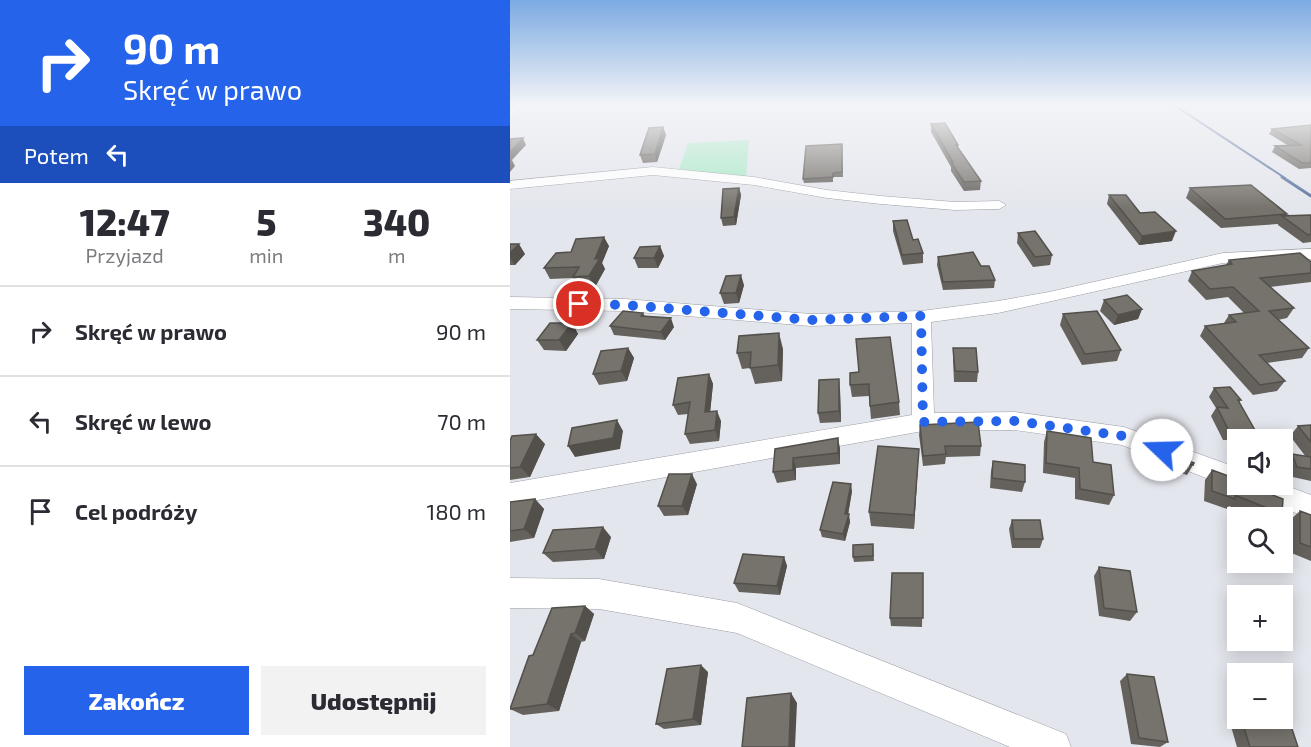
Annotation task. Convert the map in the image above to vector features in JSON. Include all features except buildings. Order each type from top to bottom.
[{"type":"street","points":[[510,185],[652,171],[754,181],[827,194],[881,200],[955,206],[999,205]]},
{"type":"street","points":[[510,303],[625,305],[811,320],[921,316],[998,307],[1223,258],[1311,254]]},
{"type":"street","points":[[921,316],[923,422]]},
{"type":"street","points":[[510,494],[923,422],[1015,421],[1124,436],[1227,475]]},
{"type":"street","points":[[1280,495],[1311,507]]},
{"type":"street","points":[[510,593],[599,594],[736,618],[1053,747]]},
{"type":"green space","points":[[749,140],[746,179],[679,169],[688,143]]},
{"type":"waterway","points":[[1227,140],[1285,178]]},
{"type":"waterway","points":[[1282,177],[1311,196]]},
{"type":"route","points":[[579,304],[625,305],[811,320],[921,316],[923,422],[1015,421],[1124,436],[1162,450]]}]
